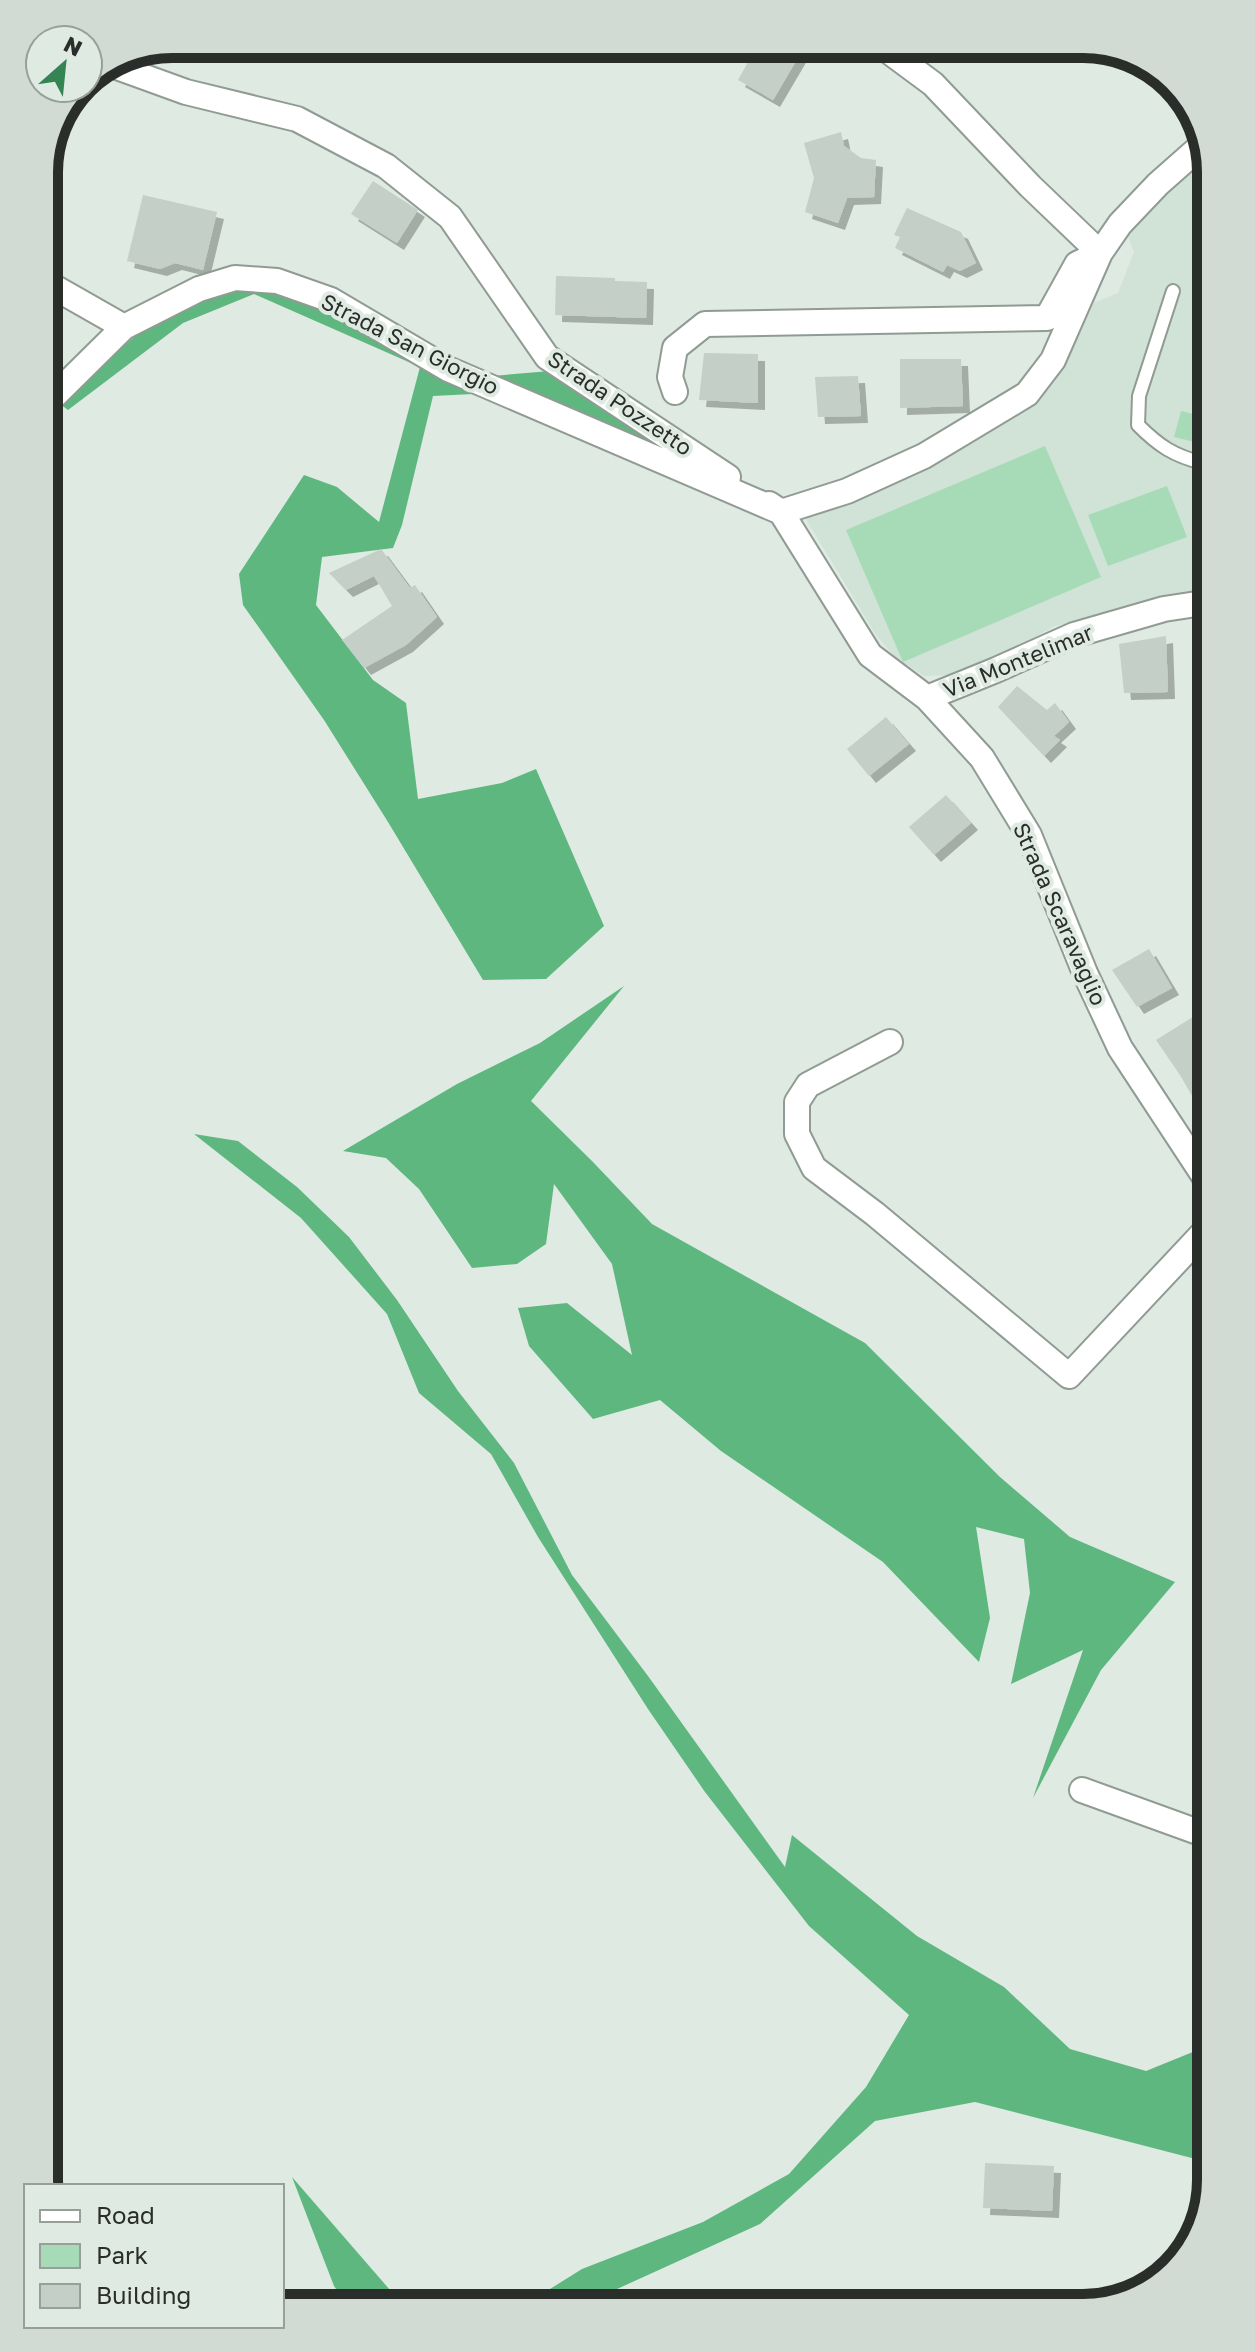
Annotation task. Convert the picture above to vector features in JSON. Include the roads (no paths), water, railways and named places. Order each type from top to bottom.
[{"type":"street","points":[[898,58],[933,84],[1030,186],[1100,253]]},
{"type":"street","name":"Strada Pozzetto","points":[[123,69],[186,92],[297,119],[386,166],[450,217],[547,357],[781,512],[847,491],[924,456],[1027,394],[1053,360],[1100,253],[1120,224],[1195,151]]},
{"type":"street","name":"Strada Pozzetto","points":[[675,392],[670,377],[675,348],[705,324],[1047,318],[1077,264],[1100,253]]},
{"type":"street","name":"Strada San Giorgio","points":[[58,392],[124,327],[199,289],[235,278],[277,281],[331,300],[448,369],[781,512]]},
{"type":"street","points":[[58,289],[124,327]]},
{"type":"street","name":"Strada Scaravaglio","points":[[781,512],[870,655],[927,698],[982,758],[1029,835],[1085,973],[1120,1048],[1197,1165]]},
{"type":"street","name":"Via Montelimar","points":[[927,698],[1074,635],[1164,609],[1197,604]]},
{"type":"street","points":[[890,1042],[808,1085],[797,1102],[797,1134],[814,1168],[875,1214],[1069,1376],[1197,1240]]},
{"type":"street","points":[[1082,1790],[1197,1832]]},
{"type":"lane","points":[[1173,291],[1139,396],[1138,425],[1158,445],[1197,462]]}]
